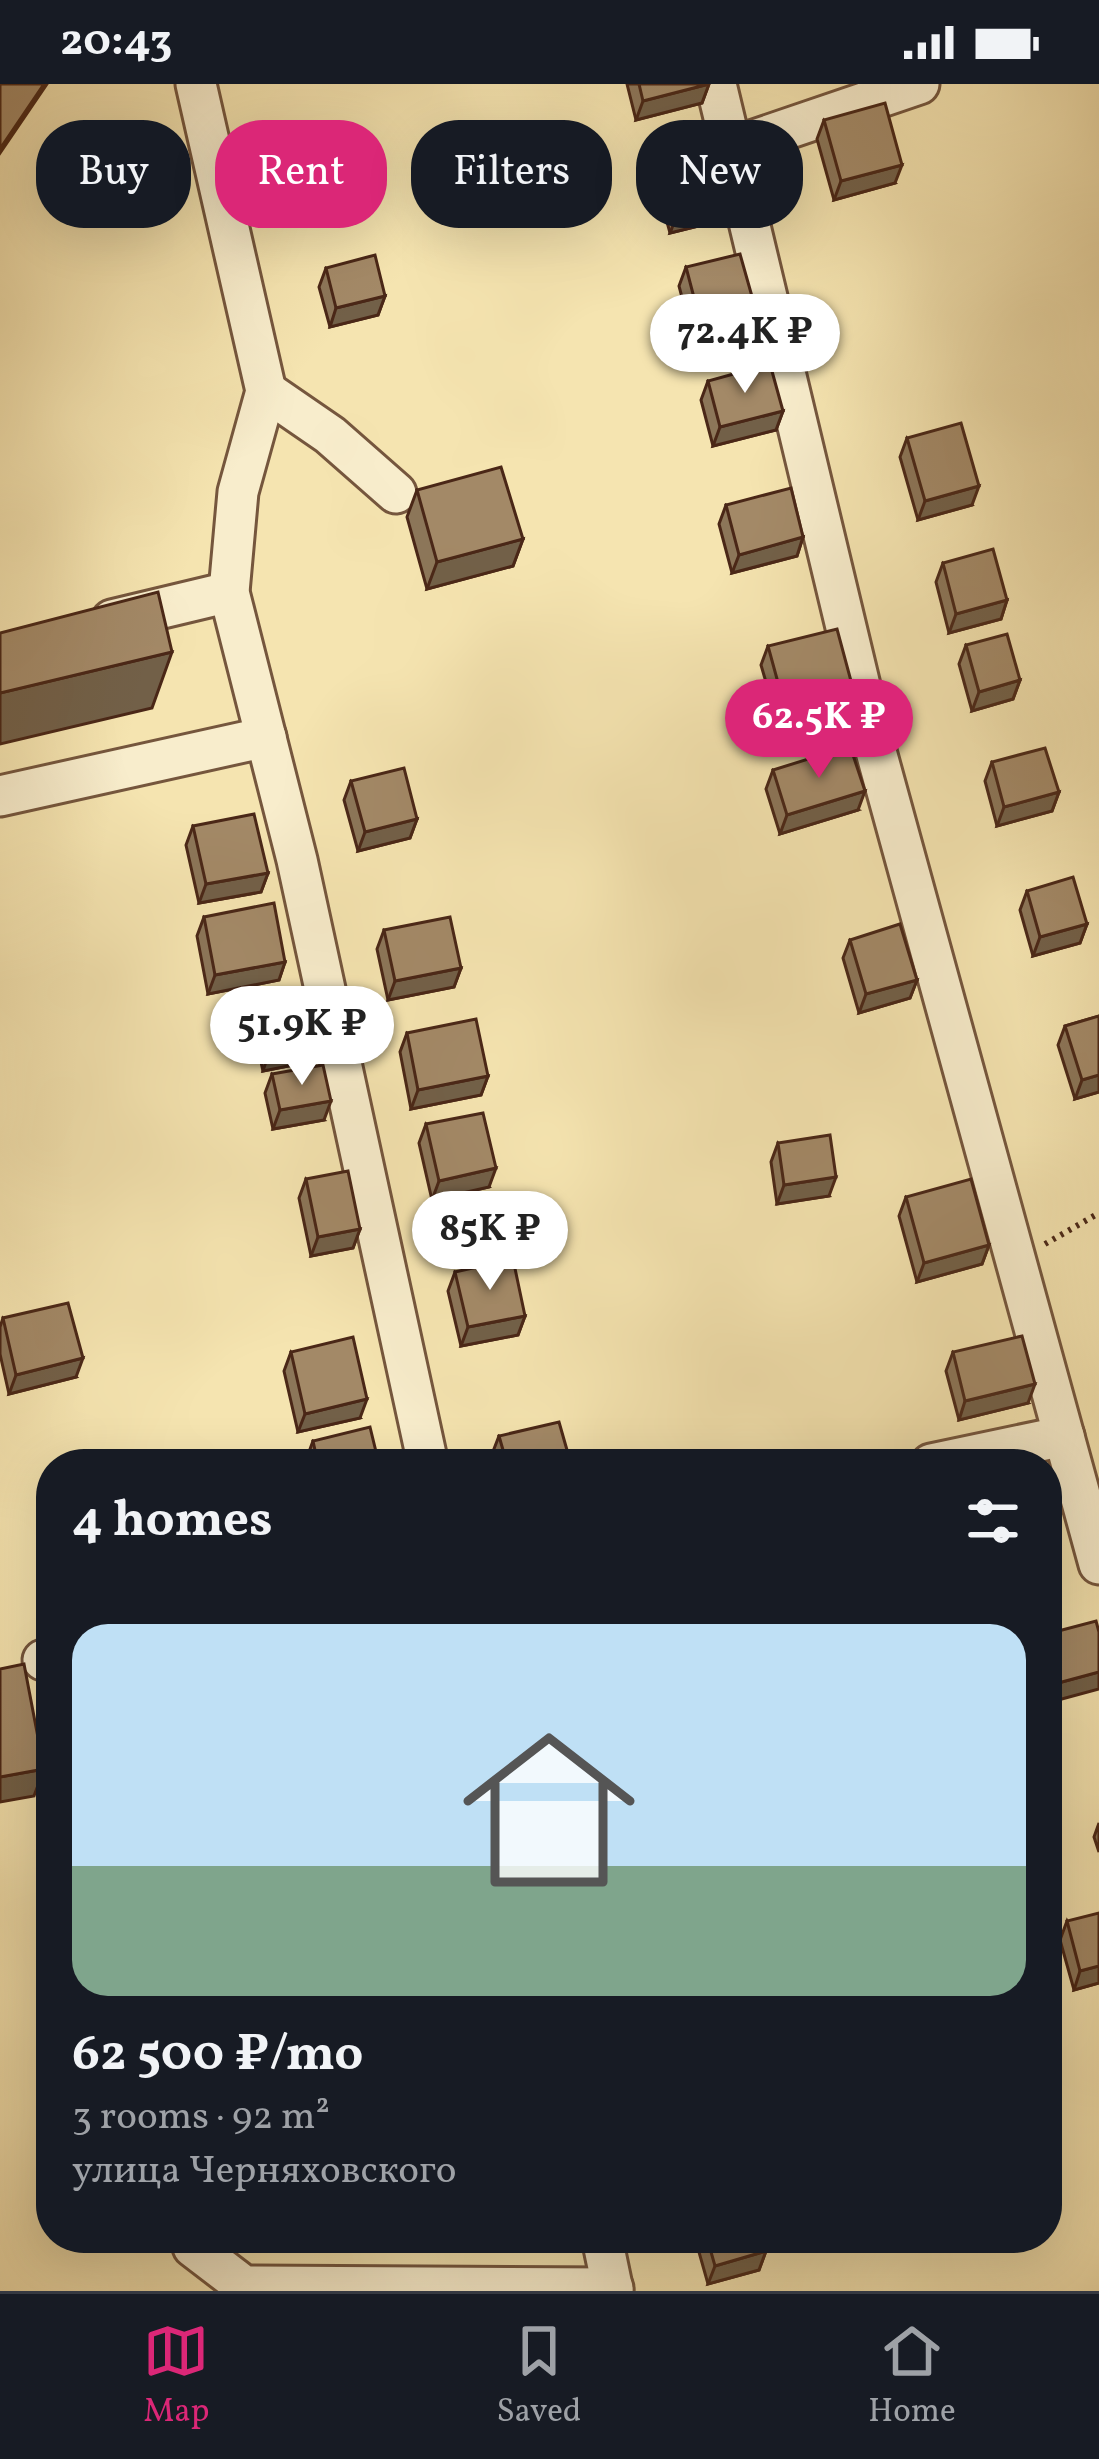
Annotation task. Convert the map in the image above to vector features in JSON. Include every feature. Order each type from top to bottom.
[{"type":"street","points":[[196,84],[266,391],[238,493],[229,592],[297,860],[425,1449]]},
{"type":"street","points":[[716,84],[724,120]]},
{"type":"street","points":[[803,123],[919,84]]},
{"type":"street","points":[[750,228],[874,744],[1099,1564]]},
{"type":"street","points":[[266,391],[330,435],[396,493]]},
{"type":"street","points":[[69,630],[229,592]]},
{"type":"street","points":[[0,796],[266,737]]},
{"type":"street","points":[[1002,1449],[1064,1436]]},
{"type":"street","points":[[201,2253],[244,2286],[613,2290],[605,2253]]},
{"type":"path","points":[[1015,1258],[1099,1213]]},
{"type":"building","points":[[0,84],[44,84],[0,149]]},
{"type":"building","points":[[639,84],[709,84],[643,101]]},
{"type":"building","points":[[885,103],[902,165],[841,181],[824,120]]},
{"type":"building","points":[[740,254],[753,300],[698,313],[686,267]]},
{"type":"building","points":[[375,255],[385,296],[336,308],[326,268]]},
{"type":"building","points":[[770,364],[783,411],[720,427],[708,381]]},
{"type":"building","points":[[961,423],[979,486],[925,501],[907,438]]},
{"type":"building","points":[[501,467],[523,539],[437,562],[417,490]]},
{"type":"building","points":[[791,488],[803,537],[739,555],[726,505]]},
{"type":"building","points":[[993,549],[1007,600],[956,614],[943,563]]},
{"type":"building","points":[[158,592],[172,652],[0,693],[0,633]]},
{"type":"building","points":[[837,629],[851,681],[783,701],[768,646]]},
{"type":"building","points":[[1007,634],[1020,680],[979,692],[966,645]]},
{"type":"building","points":[[850,746],[865,791],[787,815],[773,770]]},
{"type":"building","points":[[1045,748],[1059,792],[1004,807],[992,762]]},
{"type":"building","points":[[404,768],[417,819],[365,832],[351,781]]},
{"type":"building","points":[[254,814],[268,873],[206,884],[193,826]]},
{"type":"building","points":[[1073,877],[1087,924],[1040,937],[1027,891]]},
{"type":"building","points":[[274,903],[285,962],[215,975],[204,917]]},
{"type":"building","points":[[450,917],[461,968],[395,981],[384,930]]},
{"type":"building","points":[[900,924],[917,980],[866,994],[850,940]]},
{"type":"building","points":[[318,1002],[326,1041],[269,1052],[261,1012]]},
{"type":"building","points":[[1099,1016],[1099,1075],[1082,1080],[1065,1026]]},
{"type":"building","points":[[476,1019],[488,1076],[418,1090],[407,1033]]},
{"type":"building","points":[[323,1065],[331,1101],[280,1110],[272,1074]]},
{"type":"building","points":[[483,1113],[496,1168],[439,1181],[426,1124]]},
{"type":"building","points":[[830,1135],[836,1177],[784,1185],[778,1143]]},
{"type":"building","points":[[348,1171],[360,1229],[318,1237],[306,1179]]},
{"type":"building","points":[[971,1179],[989,1245],[924,1263],[906,1197]]},
{"type":"building","points":[[513,1259],[525,1316],[468,1327],[455,1272]]},
{"type":"building","points":[[68,1303],[83,1358],[16,1375],[3,1318]]},
{"type":"building","points":[[1022,1336],[1035,1384],[965,1401],[953,1352]]},
{"type":"building","points":[[353,1337],[367,1399],[305,1414],[291,1352]]},
{"type":"building","points":[[559,1422],[567,1449],[503,1449],[499,1436]]},
{"type":"building","points":[[370,1427],[375,1449],[315,1449],[313,1441]]},
{"type":"building","points":[[1096,1621],[1099,1672],[1062,1682],[1062,1630]]},
{"type":"building","points":[[24,1664],[36,1727],[36,1770],[0,1777],[0,1669]]},
{"type":"building","points":[[1099,1913],[1099,1966],[1080,1971],[1067,1921]]},
{"type":"building","points":[[711,2253],[759,2253],[715,2266]]}]
